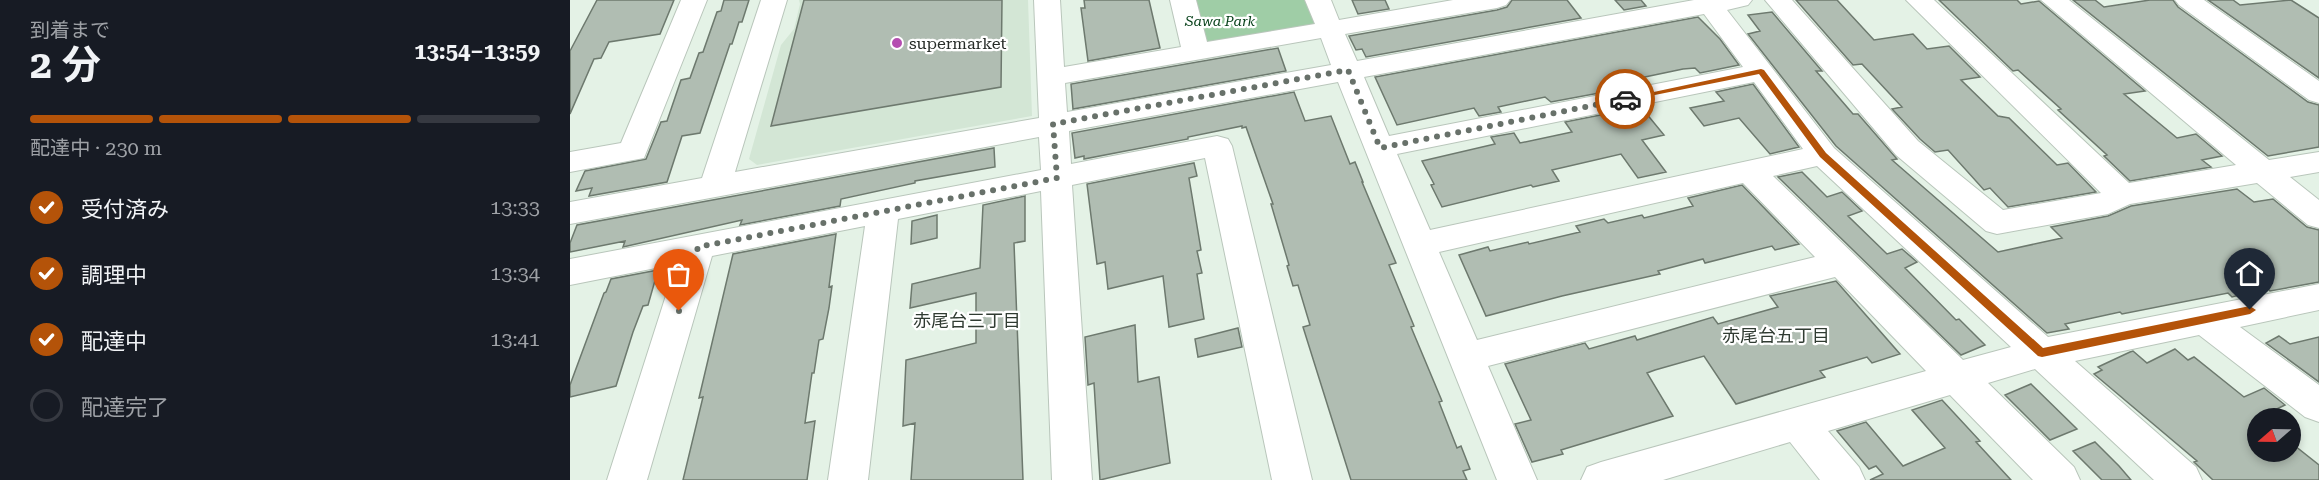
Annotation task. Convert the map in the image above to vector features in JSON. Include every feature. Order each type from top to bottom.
[{"type":"street","points":[[570,162],[633,150],[694,0]]},
{"type":"street","points":[[715,186],[774,0]]},
{"type":"street","points":[[1047,0],[1072,480]]},
{"type":"street","points":[[1183,0],[1196,52]]},
{"type":"street","points":[[1318,0],[1517,480]]},
{"type":"street","points":[[1052,78],[1331,29],[1458,3],[1497,0]]},
{"type":"street","points":[[570,213],[1708,2],[1739,0]]},
{"type":"street","points":[[1778,0],[1907,148],[1997,223],[2108,203],[2122,195],[2319,162]]},
{"type":"street","points":[[1919,0],[2122,195]]},
{"type":"street","points":[[2054,0],[2319,218]]},
{"type":"street","points":[[2188,0],[2319,94]]},
{"type":"street","points":[[1708,2],[1823,155],[2182,480]]},
{"type":"street","points":[[1380,148],[1761,72]]},
{"type":"street","points":[[570,272],[1217,146],[1292,480]]},
{"type":"street","points":[[1420,244],[1823,155]]},
{"type":"street","points":[[1749,171],[2060,480]]},
{"type":"street","points":[[849,480],[883,212]]},
{"type":"street","points":[[627,480],[698,247]]},
{"type":"street","points":[[1467,357],[1842,263]]},
{"type":"street","points":[[1601,480],[1672,470],[1798,423],[2042,353],[2319,297]]},
{"type":"street","points":[[2204,319],[2319,406]]},
{"type":"street","points":[[1798,423],[1845,480]]},
{"type":"shaded area","name":"supermarket","points":[[799,0],[1028,0],[1032,116],[757,165],[749,159],[781,45],[794,29]]},
{"type":"green space","name":"Sawa Park","points":[[1191,0],[1310,0],[1319,22],[1315,26],[1208,44],[1202,42]]},
{"type":"building","points":[[597,0],[674,0],[660,34],[609,42],[601,58],[594,59],[570,114],[570,51]]},
{"type":"building","points":[[724,0],[749,0],[742,22],[739,22],[732,44],[730,44],[700,133],[682,136],[667,182],[589,196],[592,188],[576,191],[585,171],[646,159],[661,122],[667,121],[681,80],[690,78],[699,53],[703,52],[717,12],[721,11]]},
{"type":"building","name":"supermarket","points":[[804,0],[1002,0],[1001,87],[771,126]]},
{"type":"building","points":[[1084,0],[1149,0],[1160,48],[1088,61],[1081,8],[1085,8]]},
{"type":"building","points":[[1352,0],[1385,0],[1389,9],[1358,14]]},
{"type":"building","points":[[1512,0],[1567,0],[1581,18],[1366,57],[1362,49],[1356,50],[1349,36],[1497,10],[1507,7]]},
{"type":"building","points":[[1615,0],[1641,0],[1646,6],[1624,10]]},
{"type":"building","points":[[1796,0],[1837,0],[1874,40],[1913,34],[1927,49],[1949,46],[1980,77],[1961,80],[1998,116],[2009,118],[2057,165],[2068,163],[2096,192],[2008,207],[1990,188],[1984,190],[1948,150],[1935,152],[1920,139],[1892,109],[1902,107],[1862,64],[1853,65]]},
{"type":"building","points":[[1939,0],[2017,0],[2021,4],[2039,1],[2145,91],[2124,94],[2177,138],[2196,134],[2222,156],[2202,160],[2211,167],[2130,181],[2104,156],[2107,155],[2058,110],[2061,109],[2018,70],[2013,71]]},
{"type":"building","points":[[2073,0],[2095,0],[2104,7],[2150,0],[2173,0],[2178,7],[2308,102],[2319,105],[2319,147],[2268,156]]},
{"type":"building","points":[[2208,0],[2233,0],[2240,5],[2291,0],[2319,18],[2319,78]]},
{"type":"building","points":[[1772,12],[1822,71],[1816,71],[1853,114],[1858,114],[1897,159],[1892,160],[1998,252],[2062,238],[2051,227],[2108,216],[2131,206],[2237,189],[2254,202],[2273,199],[2307,227],[2319,230],[2319,282],[2270,291],[2267,288],[2232,297],[2228,293],[2122,314],[2120,312],[2065,324],[2069,329],[2047,333],[1836,146],[1748,34],[1760,31],[1748,15]]},
{"type":"building","points":[[1698,17],[1720,39],[1739,65],[1700,73],[1695,68],[1683,69],[1621,82],[1626,88],[1551,102],[1545,97],[1498,107],[1501,112],[1479,116],[1474,108],[1397,125],[1375,77]]},
{"type":"building","points":[[1278,48],[1286,71],[1073,109],[1071,84]]},
{"type":"building","points":[[1753,84],[1799,147],[1770,154],[1739,118],[1704,126],[1690,108],[1724,101],[1716,92]]},
{"type":"building","points":[[1294,92],[1305,121],[1331,116],[1350,164],[1355,162],[1396,263],[1389,265],[1414,326],[1411,327],[1442,401],[1439,402],[1457,448],[1461,446],[1470,469],[1463,471],[1467,480],[1351,480],[1303,327],[1310,325],[1298,285],[1293,286],[1271,204],[1273,204],[1246,127],[1084,159],[1084,156],[1075,158],[1072,133]]},
{"type":"building","points":[[1641,107],[1664,135],[1642,140],[1666,172],[1638,178],[1621,154],[1552,170],[1559,181],[1533,187],[1531,185],[1442,207],[1431,185],[1434,184],[1422,161],[1495,144],[1491,137],[1514,133],[1520,143],[1572,132],[1565,122]]},
{"type":"building","points":[[994,148],[995,167],[915,181],[915,183],[841,199],[840,206],[740,225],[742,220],[623,247],[625,241],[570,252],[570,243],[577,225]]},
{"type":"building","points":[[1194,163],[1197,176],[1189,178],[1201,250],[1197,251],[1202,273],[1197,274],[1204,319],[1169,327],[1163,276],[1108,289],[1105,262],[1097,264],[1087,184]]},
{"type":"building","points":[[1802,172],[1827,197],[1842,192],[1862,211],[1848,216],[1887,254],[1902,249],[1917,262],[1905,268],[1956,320],[1959,319],[1985,345],[1961,355],[1778,177]]},
{"type":"building","points":[[1742,185],[1799,244],[1775,250],[1772,246],[1705,263],[1703,259],[1658,271],[1660,274],[1486,316],[1459,255],[1488,247],[1490,251],[1580,232],[1576,226],[1604,219],[1608,223],[1642,215],[1644,218],[1693,206],[1688,198]]},
{"type":"building","points":[[1025,196],[1025,241],[1014,243],[1023,480],[911,480],[915,423],[903,426],[906,360],[976,343],[976,293],[910,308],[912,284],[980,268],[983,205]]},
{"type":"building","points":[[937,215],[937,238],[911,244],[912,221]]},
{"type":"building","points":[[836,234],[829,287],[832,286],[829,308],[823,339],[819,340],[814,373],[812,373],[805,423],[815,421],[807,480],[683,480],[703,397],[699,398],[733,254]]},
{"type":"building","points":[[658,270],[648,305],[643,306],[616,386],[570,397],[570,385],[611,279]]},
{"type":"building","points":[[1836,281],[1900,354],[1872,363],[1867,357],[1820,371],[1825,377],[1736,404],[1704,356],[1655,370],[1647,373],[1673,416],[1561,450],[1563,454],[1532,462],[1515,424],[1531,420],[1505,364],[1585,343],[1589,349],[1635,336],[1637,340],[1713,317],[1718,324],[1778,307],[1770,296]]},
{"type":"building","points":[[1135,325],[1138,382],[1159,377],[1170,463],[1100,480],[1094,383],[1088,385],[1085,337]]},
{"type":"building","points":[[1238,328],[1242,347],[1198,357],[1195,339]]},
{"type":"building","points":[[2279,336],[2290,344],[2319,337],[2319,382],[2266,343]]},
{"type":"building","points":[[2175,349],[2188,360],[2194,357],[2244,397],[2264,388],[2285,405],[2279,408],[2247,408],[2247,462],[2301,462],[2301,451],[2319,465],[2319,480],[2213,480],[2194,462],[2197,461],[2094,374],[2102,370],[2098,367],[2133,351],[2147,363]]},
{"type":"building","points":[[2031,384],[2077,429],[2050,440],[2005,395]]},
{"type":"building","points":[[1942,400],[1980,441],[1976,442],[2011,480],[1870,480],[1883,474],[1876,466],[1869,469],[1837,431],[1866,422],[1903,466],[1945,448],[1912,410]]},
{"type":"building","points":[[2095,442],[2131,480],[2102,480],[2073,451]]},
{"type":"way so far","points":[[679,311],[698,247],[1057,178],[1053,124],[1348,70],[1380,148],[1625,99]]},
{"type":"place","name":"supermarket","points":[[897,43]]},
{"type":"district","name":"赤尾台三丁目","points":[[967,320]]},
{"type":"district","name":"赤尾台五丁目","points":[[1776,335]]},
{"type":"route","points":[[1625,99],[1761,72],[1823,155],[2042,353],[2250,310]]}]
